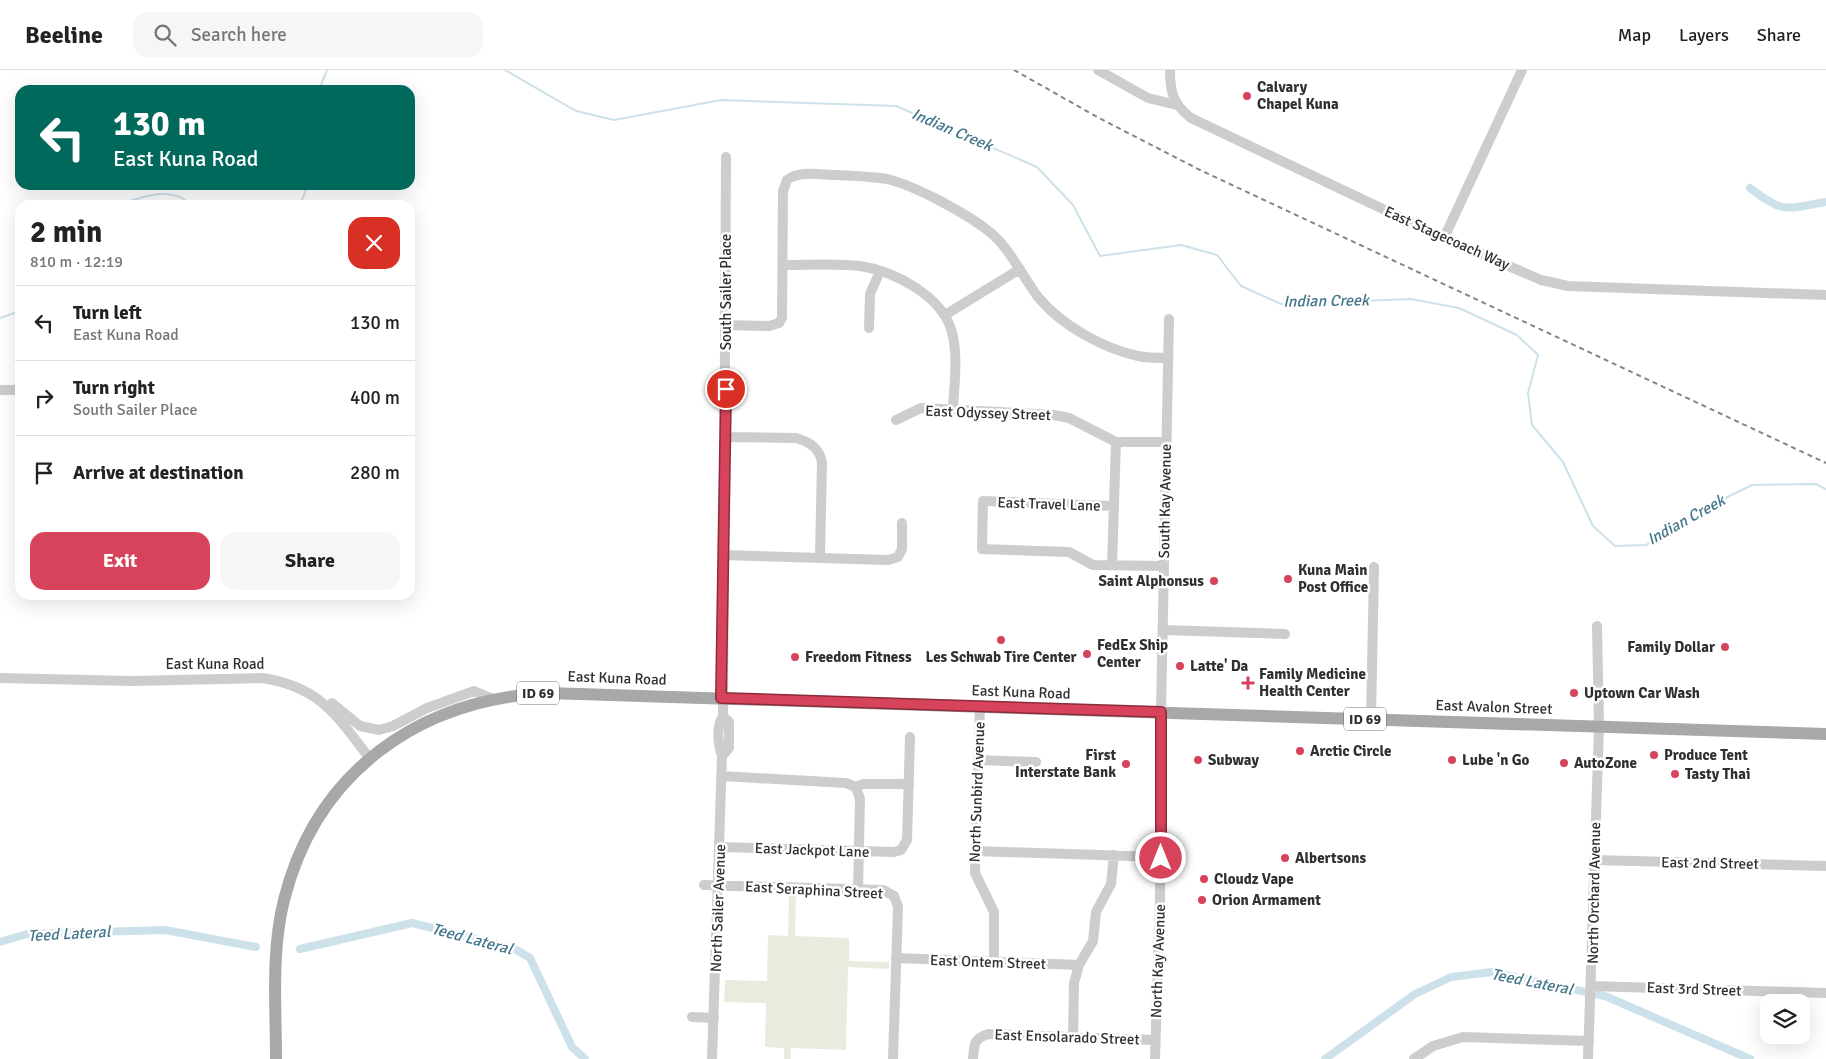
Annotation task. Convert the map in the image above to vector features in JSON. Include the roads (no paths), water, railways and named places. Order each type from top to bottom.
[{"type":"main road","name":"East Kuna Road","points":[[370,759],[386,745],[423,722],[449,711],[492,698],[548,693],[1161,712]]},
{"type":"main road","name":"East Avalon Street","points":[[1161,712],[1826,734]]},
{"type":"main road","name":"ID 69","points":[[276,1059],[278,944],[284,901],[292,873],[316,822],[344,785],[370,759]]},
{"type":"street","name":"East Stagecoach Way","points":[[1098,70],[1148,98],[1177,105],[1191,118],[1210,128],[1444,238],[1554,284],[1826,295]]},
{"type":"street","points":[[1170,70],[1170,91],[1177,105]]},
{"type":"street","points":[[1444,238],[1522,70]]},
{"type":"street","name":"South Sailer Place","points":[[721,698],[725,437],[726,157]]},
{"type":"street","points":[[725,325],[769,326],[779,323],[783,312],[783,191],[786,180],[799,174],[865,176],[907,186],[970,219],[991,233],[1004,246],[1039,298],[1064,320],[1084,334],[1116,350],[1139,356],[1168,358]]},
{"type":"street","points":[[783,265],[860,266],[880,271],[910,285],[930,298],[945,315],[955,346],[953,410]]},
{"type":"street","points":[[945,315],[1020,269]]},
{"type":"street","points":[[869,328],[870,294],[880,271]]},
{"type":"street","name":"South Kay Avenue","points":[[1161,712],[1169,319]]},
{"type":"street","points":[[0,390],[15,390]]},
{"type":"street","name":"East Odyssey Street","points":[[896,420],[921,408],[1054,415],[1069,418],[1116,442],[1166,442]]},
{"type":"street","points":[[725,437],[796,438],[807,442],[820,454],[822,462],[820,558]]},
{"type":"street","points":[[1116,442],[1112,565],[1164,566]]},
{"type":"street","name":"East Travel Lane","points":[[1112,565],[1093,565],[1069,552],[982,548],[983,501],[1114,506]]},
{"type":"street","points":[[723,555],[888,560],[898,557],[902,549],[902,523]]},
{"type":"street","points":[[1371,719],[1374,567]]},
{"type":"street","name":"North Orchard Avenue","points":[[1588,1059],[1599,727],[1597,626]]},
{"type":"street","points":[[1163,630],[1285,634]]},
{"type":"street","name":"East Kuna Road","points":[[0,678],[132,681],[262,678],[282,681],[301,688],[326,704],[370,759]]},
{"type":"street","points":[[326,704],[334,703],[360,726],[379,730],[393,726],[427,708],[474,691],[492,698]]},
{"type":"street","name":"North Sailer Avenue","points":[[712,1059],[720,847],[722,756],[718,747],[719,722],[723,716],[721,698]]},
{"type":"street","name":"North Sunbird Avenue","points":[[980,706],[975,851],[978,882],[994,912],[994,962]]},
{"type":"street","name":"North Kay Avenue","points":[[1155,1059],[1154,1040],[1161,857],[1161,712]]},
{"type":"street","points":[[856,788],[867,784],[909,784],[910,738]]},
{"type":"street","points":[[978,760],[1036,762]]},
{"type":"street","points":[[721,776],[846,783],[856,788],[860,799],[858,890]]},
{"type":"street","name":"East Jackpot Lane","points":[[720,847],[894,852],[903,849],[908,840],[909,784]]},
{"type":"street","points":[[975,851],[1161,857]]},
{"type":"street","points":[[1073,1037],[1074,983],[1079,965],[1093,941],[1096,912],[1111,884],[1114,855]]},
{"type":"street","name":"East 2nd Street","points":[[1594,860],[1826,866]]},
{"type":"street","name":"East Seraphina Street","points":[[704,885],[883,890],[894,896],[898,907],[896,958]]},
{"type":"street","points":[[893,1059],[896,958]]},
{"type":"street","name":"East Ontem Street","points":[[896,958],[1079,965]]},
{"type":"street","name":"East 3rd Street","points":[[1591,990],[1826,993]]},
{"type":"street","points":[[692,1017],[714,1018]]},
{"type":"street","name":"East Ensolarado Street","points":[[973,1059],[974,1042],[979,1036],[988,1034],[1154,1040]]},
{"type":"street","points":[[1414,1059],[1433,1046],[1463,1037],[1589,1041]]},
{"type":"waterway","name":"Indian Creek","points":[[321,85],[327,70]]},
{"type":"waterway","name":"Indian Creek","points":[[505,70],[576,111],[614,120],[721,100],[896,106],[1037,167],[1073,205],[1100,256],[1181,245],[1217,255],[1241,286],[1281,304],[1411,299],[1459,308],[1517,335],[1538,355],[1528,393],[1532,425],[1563,462],[1593,526],[1615,546],[1646,545],[1699,511],[1752,485],[1816,484],[1826,489]]},
{"type":"waterway","points":[[1750,188],[1778,206],[1793,208],[1826,202]]},
{"type":"waterway","name":"Indian Creek","points":[[302,200],[306,190]]},
{"type":"waterway","name":"Indian Creek","points":[[134,200],[146,196],[165,194],[175,195],[184,200]]},
{"type":"waterway","name":"Indian Creek","points":[[0,318],[15,313]]},
{"type":"waterway","name":"Teed Lateral","points":[[300,949],[412,923],[515,949],[530,958],[572,1047],[585,1059]]},
{"type":"waterway","name":"Teed Lateral","points":[[0,942],[27,934],[165,930],[256,947]]},
{"type":"waterway","name":"Teed Lateral","points":[[1325,1059],[1415,994],[1451,977],[1492,972],[1605,996],[1750,1059]]},
{"type":"railway","points":[[1014,70],[1099,118],[1200,170],[1826,463]]},
{"type":"place","name":"Calvary Chapel Kuna","points":[[1247,96]]},
{"type":"place","name":"Kuna Main Post Office","points":[[1288,579]]},
{"type":"place","name":"Saint Alphonsus","points":[[1214,581]]},
{"type":"place","name":"Les Schwab Tire Center","points":[[1001,640]]},
{"type":"place","name":"Family Dollar","points":[[1725,647]]},
{"type":"place","name":"FedEx Ship Center","points":[[1087,654]]},
{"type":"place","name":"Freedom Fitness","points":[[795,657]]},
{"type":"place","name":"Latte' Da","points":[[1180,666]]},
{"type":"place","name":"Family Medicine Health Center","points":[[1248,683]]},
{"type":"place","name":"Uptown Car Wash","points":[[1574,693]]},
{"type":"place","name":"Arctic Circle","points":[[1300,751]]},
{"type":"place","name":"Produce Tent","points":[[1654,755]]},
{"type":"place","name":"Subway","points":[[1198,760]]},
{"type":"place","name":"Lube 'n Go","points":[[1452,760]]},
{"type":"place","name":"AutoZone","points":[[1564,763]]},
{"type":"place","name":"First Interstate Bank","points":[[1126,764]]},
{"type":"place","name":"Tasty Thai","points":[[1675,774]]},
{"type":"place","name":"Albertsons","points":[[1285,858]]},
{"type":"place","name":"Cloudz Vape","points":[[1204,879]]},
{"type":"place","name":"Orion Armament","points":[[1202,900]]}]
